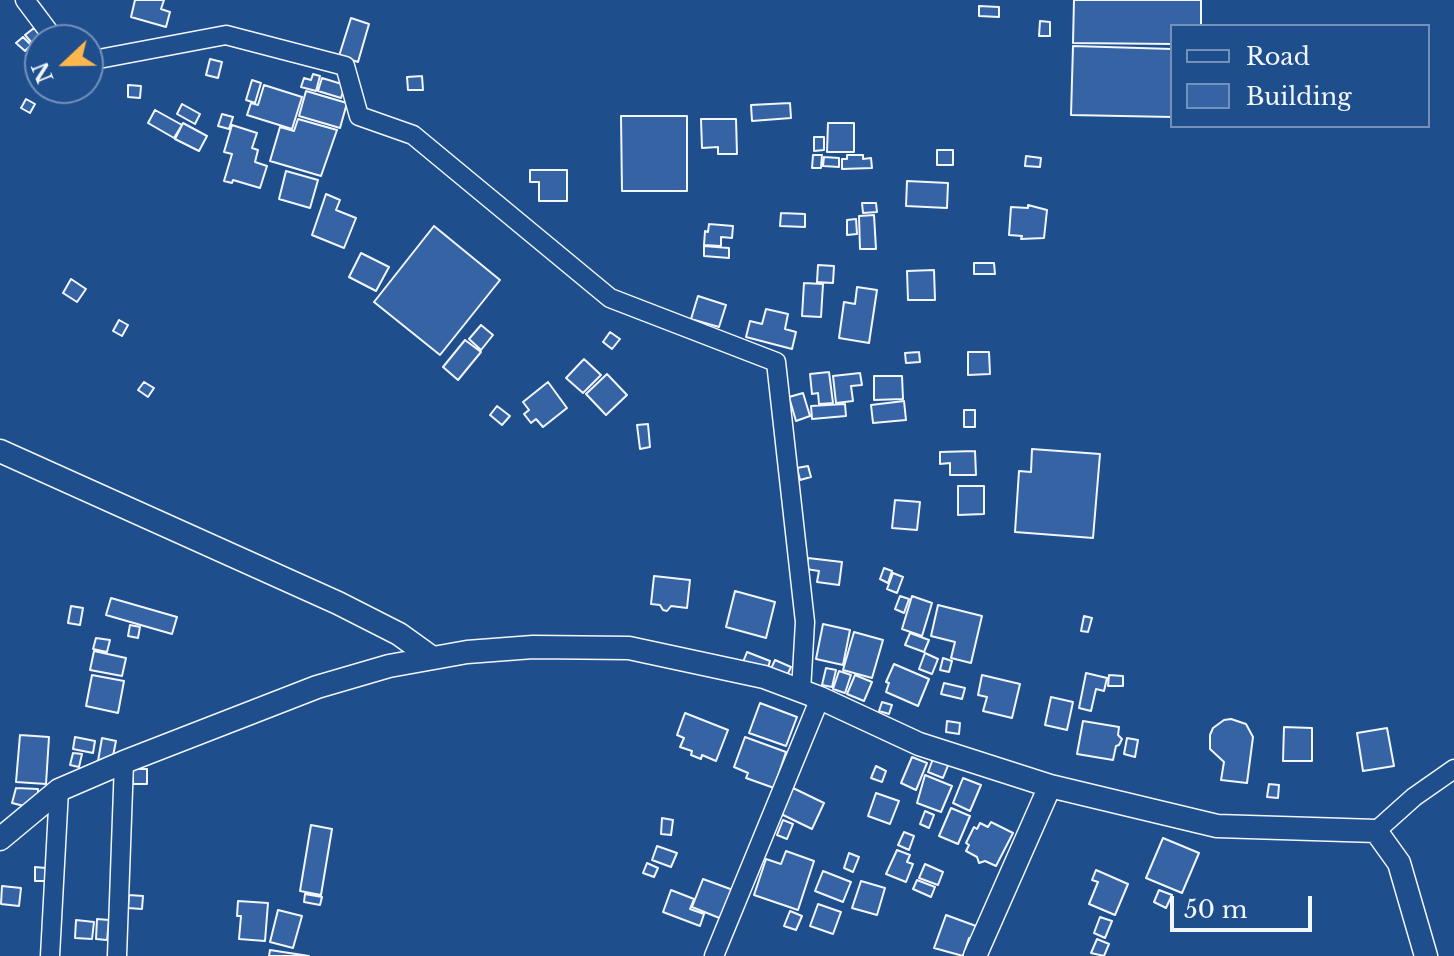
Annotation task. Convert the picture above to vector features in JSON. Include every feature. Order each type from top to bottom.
[{"type":"street","points":[[25,0],[43,24]]},
{"type":"street","points":[[104,58],[226,35],[345,66],[359,116],[413,135],[610,298],[776,362],[811,694],[714,956]]},
{"type":"street","points":[[0,451],[338,603],[399,634],[431,657]]},
{"type":"street","points":[[0,839],[59,790],[317,687],[431,657],[533,647],[629,648],[764,677],[811,694],[919,744],[1050,786],[1217,826],[1376,831],[1414,797],[1454,769]]},
{"type":"street","points":[[117,956],[124,762]]},
{"type":"street","points":[[975,956],[1050,786]]},
{"type":"street","points":[[50,956],[59,790]]},
{"type":"street","points":[[1376,831],[1399,863],[1426,956]]},
{"type":"building","points":[[135,0],[164,0],[161,9],[170,12],[166,27],[131,17]]},
{"type":"building","points":[[1074,0],[1201,0],[1201,24],[1170,24],[1170,44],[1073,43]]},
{"type":"building","points":[[979,6],[999,7],[999,17],[979,16]]},
{"type":"building","points":[[351,18],[369,24],[358,62],[339,56]]},
{"type":"building","points":[[1040,21],[1050,22],[1050,36],[1039,36]]},
{"type":"building","points":[[23,37],[24,50],[16,43]]},
{"type":"building","points":[[1073,46],[1170,49],[1170,117],[1071,115]]},
{"type":"building","points":[[210,59],[222,62],[218,78],[206,75]]},
{"type":"building","points":[[313,74],[320,76],[316,91],[301,87],[304,78],[311,80]]},
{"type":"building","points":[[422,76],[423,90],[408,90],[407,77]]},
{"type":"building","points":[[322,78],[345,85],[341,98],[318,91]]},
{"type":"building","points":[[252,80],[261,83],[255,103],[246,100]]},
{"type":"building","points":[[128,85],[141,86],[140,98],[128,97]]},
{"type":"building","points":[[264,85],[302,97],[292,129],[247,115],[251,103],[258,105]]},
{"type":"building","points":[[306,91],[347,103],[340,128],[299,116]]},
{"type":"building","points":[[24,103],[35,104],[30,113],[21,108]]},
{"type":"building","points":[[790,103],[791,118],[752,121],[751,105]]},
{"type":"building","points":[[182,104],[200,114],[195,124],[177,114]]},
{"type":"building","points":[[155,110],[182,125],[174,138],[148,123]]},
{"type":"building","points":[[222,114],[233,117],[229,129],[218,126]]},
{"type":"building","points":[[621,116],[687,116],[687,191],[622,191]]},
{"type":"building","points":[[298,119],[337,130],[321,176],[270,161],[280,127],[294,131]]},
{"type":"building","points":[[701,119],[736,119],[737,154],[718,154],[718,147],[702,148]]},
{"type":"building","points":[[183,123],[207,136],[199,151],[175,139]]},
{"type":"building","points":[[828,123],[854,123],[854,152],[827,152]]},
{"type":"building","points":[[232,125],[257,133],[252,148],[258,150],[255,162],[267,166],[260,188],[233,180],[232,183],[224,181],[232,154],[224,152]]},
{"type":"building","points":[[814,137],[824,137],[824,150],[814,151]]},
{"type":"building","points":[[937,150],[953,150],[953,165],[937,165]]},
{"type":"building","points":[[813,155],[822,155],[821,168],[812,168]]},
{"type":"building","points":[[847,155],[871,158],[872,168],[842,169],[842,159],[847,159]]},
{"type":"building","points":[[1026,156],[1041,158],[1040,167],[1025,166]]},
{"type":"building","points":[[824,157],[839,158],[839,167],[823,166]]},
{"type":"building","points":[[530,170],[567,170],[567,201],[539,201],[539,182],[530,182]]},
{"type":"building","points":[[286,171],[318,180],[310,208],[279,199]]},
{"type":"building","points":[[907,181],[948,183],[947,208],[906,206]]},
{"type":"building","points":[[326,194],[340,200],[336,210],[356,218],[344,248],[312,235]]},
{"type":"building","points":[[862,203],[876,203],[877,212],[863,213]]},
{"type":"building","points":[[1028,205],[1047,210],[1044,238],[1021,239],[1022,236],[1009,235],[1011,207],[1028,208]]},
{"type":"building","points":[[781,213],[805,214],[805,227],[780,226]]},
{"type":"building","points":[[874,215],[876,249],[860,249],[859,216]]},
{"type":"building","points":[[856,219],[857,234],[847,235],[847,220]]},
{"type":"building","points":[[709,224],[733,226],[732,238],[721,237],[721,246],[704,245]]},
{"type":"building","points":[[434,226],[500,280],[440,355],[374,302]]},
{"type":"building","points":[[704,246],[729,248],[729,258],[704,256]]},
{"type":"building","points":[[361,253],[389,267],[376,291],[349,277]]},
{"type":"building","points":[[974,263],[994,263],[995,274],[974,274]]},
{"type":"building","points":[[818,265],[834,266],[833,283],[817,282]]},
{"type":"building","points":[[934,270],[935,300],[908,300],[907,271]]},
{"type":"building","points":[[71,279],[86,289],[77,302],[63,293]]},
{"type":"building","points":[[804,283],[823,284],[821,317],[802,316]]},
{"type":"building","points":[[857,287],[877,290],[869,343],[839,338],[844,302],[855,304]]},
{"type":"building","points":[[698,296],[726,305],[719,327],[691,319]]},
{"type":"building","points":[[766,309],[788,314],[785,329],[796,332],[792,349],[746,337],[750,321],[762,324]]},
{"type":"building","points":[[119,320],[128,325],[122,336],[113,331]]},
{"type":"building","points":[[481,325],[493,335],[481,350],[469,339]]},
{"type":"building","points":[[610,332],[620,339],[612,349],[603,342]]},
{"type":"building","points":[[465,340],[481,352],[458,380],[443,367]]},
{"type":"building","points":[[919,352],[920,362],[906,363],[905,353]]},
{"type":"building","points":[[968,352],[989,352],[990,374],[968,375]]},
{"type":"building","points":[[584,359],[601,375],[583,393],[566,378]]},
{"type":"building","points":[[829,372],[833,403],[819,404],[818,393],[812,394],[810,374]]},
{"type":"building","points":[[860,373],[862,385],[851,386],[853,401],[836,403],[833,376]]},
{"type":"building","points":[[607,374],[627,395],[606,415],[586,394]]},
{"type":"building","points":[[874,376],[902,376],[903,399],[874,400]]},
{"type":"building","points":[[144,382],[154,388],[148,397],[138,390]]},
{"type":"building","points":[[548,382],[567,408],[543,427],[536,419],[531,423],[524,414],[529,410],[523,402]]},
{"type":"building","points":[[803,393],[810,416],[796,421],[789,397]]},
{"type":"building","points":[[904,401],[906,420],[873,423],[871,405]]},
{"type":"building","points":[[845,404],[846,416],[812,419],[811,406]]},
{"type":"building","points":[[497,406],[510,416],[502,425],[490,415]]},
{"type":"building","points":[[964,410],[975,410],[975,427],[964,427]]},
{"type":"building","points":[[648,424],[650,447],[640,449],[637,425]]},
{"type":"building","points":[[1032,449],[1100,454],[1093,538],[1015,532],[1019,471],[1031,472]]},
{"type":"building","points":[[975,451],[976,475],[950,475],[950,463],[940,464],[940,452]]},
{"type":"building","points":[[808,466],[811,477],[800,480],[797,468]]},
{"type":"building","points":[[958,486],[984,486],[984,514],[958,515]]},
{"type":"building","points":[[895,500],[920,502],[917,530],[892,528]]},
{"type":"building","points":[[808,558],[842,562],[839,585],[817,582],[819,571],[806,569]]},
{"type":"building","points":[[884,568],[892,571],[888,583],[880,579]]},
{"type":"building","points":[[893,573],[903,577],[897,593],[887,589]]},
{"type":"building","points":[[654,576],[690,580],[687,608],[671,606],[667,611],[660,605],[651,604]]},
{"type":"building","points":[[735,591],[775,602],[766,638],[726,627]]},
{"type":"building","points":[[900,596],[909,599],[904,613],[895,609]]},
{"type":"building","points":[[912,596],[932,603],[922,636],[902,629]]},
{"type":"building","points":[[111,598],[177,617],[172,634],[106,615]]},
{"type":"building","points":[[938,605],[982,616],[971,663],[951,658],[955,642],[931,636]]},
{"type":"building","points":[[71,606],[83,608],[80,625],[68,623]]},
{"type":"building","points":[[1084,616],[1092,618],[1088,632],[1081,631]]},
{"type":"building","points":[[823,624],[850,630],[843,665],[816,659]]},
{"type":"building","points":[[130,625],[140,627],[138,638],[128,636]]},
{"type":"building","points":[[854,632],[883,640],[872,678],[843,670]]},
{"type":"building","points":[[910,633],[929,640],[924,652],[905,645]]},
{"type":"building","points":[[96,638],[110,640],[107,652],[93,649]]},
{"type":"building","points":[[94,651],[126,658],[122,676],[90,670]]},
{"type":"building","points":[[747,652],[770,661],[767,671],[743,662]]},
{"type":"building","points":[[925,653],[938,659],[932,674],[919,669]]},
{"type":"building","points":[[943,658],[952,661],[949,672],[940,670]]},
{"type":"building","points":[[775,660],[791,667],[785,680],[769,673]]},
{"type":"building","points":[[894,664],[929,679],[918,706],[886,692],[889,683],[886,682]]},
{"type":"building","points":[[826,668],[836,670],[832,687],[822,685]]},
{"type":"building","points":[[839,671],[851,675],[845,693],[833,689]]},
{"type":"building","points":[[1086,673],[1107,678],[1104,691],[1096,689],[1091,711],[1079,708]]},
{"type":"building","points":[[92,675],[124,681],[118,713],[86,706]]},
{"type":"building","points":[[855,675],[872,682],[864,701],[847,694]]},
{"type":"building","points":[[982,675],[1020,684],[1012,718],[983,711],[987,697],[978,695]]},
{"type":"building","points":[[1109,675],[1123,676],[1123,686],[1108,686]]},
{"type":"building","points":[[944,683],[965,688],[962,699],[941,694]]},
{"type":"building","points":[[1051,697],[1073,702],[1067,730],[1045,725]]},
{"type":"building","points":[[882,702],[892,705],[889,714],[879,711]]},
{"type":"building","points":[[760,703],[797,717],[786,746],[749,733]]},
{"type":"building","points":[[685,713],[728,730],[716,761],[702,755],[701,759],[691,755],[692,751],[680,747],[684,738],[677,735]]},
{"type":"building","points":[[1231,719],[1246,724],[1253,737],[1247,783],[1221,780],[1224,762],[1210,749],[1213,728]]},
{"type":"building","points":[[947,721],[960,723],[959,734],[946,732]]},
{"type":"building","points":[[1083,721],[1119,727],[1118,735],[1122,739],[1116,746],[1113,760],[1077,754]]},
{"type":"building","points":[[1284,727],[1312,728],[1312,761],[1283,761]]},
{"type":"building","points":[[1387,728],[1394,766],[1363,771],[1357,733]]},
{"type":"building","points":[[20,735],[49,737],[46,784],[16,782]]},
{"type":"building","points":[[75,737],[95,741],[93,753],[73,749]]},
{"type":"building","points":[[745,737],[786,752],[774,788],[746,778],[748,773],[734,767]]},
{"type":"building","points":[[102,738],[116,741],[113,756],[98,761]]},
{"type":"building","points":[[1127,738],[1138,740],[1135,757],[1124,754]]},
{"type":"building","points":[[73,753],[82,754],[79,767],[70,765]]},
{"type":"building","points":[[934,756],[949,763],[943,778],[928,772]]},
{"type":"building","points":[[912,757],[927,763],[916,790],[901,783]]},
{"type":"building","points":[[876,766],[886,771],[882,782],[871,778]]},
{"type":"building","points":[[133,769],[147,769],[147,784],[133,784]]},
{"type":"building","points":[[925,775],[952,786],[941,812],[917,803]]},
{"type":"building","points":[[963,778],[981,785],[970,811],[953,803]]},
{"type":"building","points":[[1269,784],[1279,785],[1278,798],[1267,797]]},
{"type":"building","points":[[16,788],[38,789],[38,798],[24,806],[12,803]]},
{"type":"building","points":[[793,788],[824,803],[812,829],[781,814]]},
{"type":"building","points":[[876,793],[899,801],[890,824],[868,816]]},
{"type":"building","points":[[951,808],[970,816],[958,844],[939,836]]},
{"type":"building","points":[[925,811],[934,815],[929,828],[920,824]]},
{"type":"building","points":[[662,818],[673,820],[671,835],[661,834]]},
{"type":"building","points":[[783,820],[793,824],[787,839],[777,835]]},
{"type":"building","points":[[991,822],[1013,833],[996,866],[985,861],[979,863],[977,857],[966,851],[969,845],[966,843],[974,827],[977,829],[980,823],[988,827]]},
{"type":"building","points":[[311,825],[332,829],[321,895],[300,891]]},
{"type":"building","points":[[904,832],[914,836],[909,850],[898,845]]},
{"type":"building","points":[[1163,838],[1199,853],[1182,893],[1146,878]]},
{"type":"building","points":[[657,846],[677,853],[671,867],[652,860]]},
{"type":"building","points":[[897,850],[910,855],[907,862],[913,864],[906,882],[886,874]]},
{"type":"building","points":[[786,851],[814,861],[798,910],[754,895],[766,859],[781,864]]},
{"type":"building","points":[[849,853],[859,857],[853,872],[844,868]]},
{"type":"building","points":[[647,863],[658,868],[654,877],[643,873]]},
{"type":"building","points":[[925,864],[943,872],[938,885],[919,878]]},
{"type":"building","points":[[35,867],[46,868],[45,881],[35,881]]},
{"type":"building","points":[[1096,870],[1128,884],[1115,915],[1089,904],[1098,882],[1092,880]]},
{"type":"building","points":[[823,871],[851,882],[843,902],[815,891]]},
{"type":"building","points":[[703,879],[733,890],[722,919],[692,907]]},
{"type":"building","points":[[917,880],[935,887],[931,897],[913,889]]},
{"type":"building","points":[[861,881],[885,888],[877,915],[852,908]]},
{"type":"building","points":[[2,886],[21,888],[19,906],[1,904]]},
{"type":"building","points":[[671,890],[694,899],[690,909],[704,914],[700,926],[663,912]]},
{"type":"building","points":[[1159,890],[1172,895],[1166,908],[1154,902]]},
{"type":"building","points":[[305,894],[322,897],[320,905],[304,902]]},
{"type":"building","points":[[129,895],[143,896],[142,909],[128,908]]},
{"type":"building","points":[[238,901],[268,903],[265,941],[239,939],[241,916],[237,916]]},
{"type":"building","points":[[818,904],[841,912],[833,934],[810,926]]},
{"type":"building","points":[[278,910],[302,916],[293,948],[270,942]]},
{"type":"building","points":[[790,911],[802,916],[796,930],[784,926]]},
{"type":"building","points":[[946,915],[976,926],[978,941],[969,938],[963,956],[934,948]]},
{"type":"building","points":[[1100,917],[1112,921],[1105,938],[1094,933]]},
{"type":"building","points":[[97,919],[109,920],[107,940],[96,939]]},
{"type":"building","points":[[76,920],[94,922],[92,939],[75,938]]},
{"type":"building","points":[[1097,939],[1109,944],[1104,956],[1091,953]]},
{"type":"building","points":[[270,950],[309,956],[269,956]]}]
